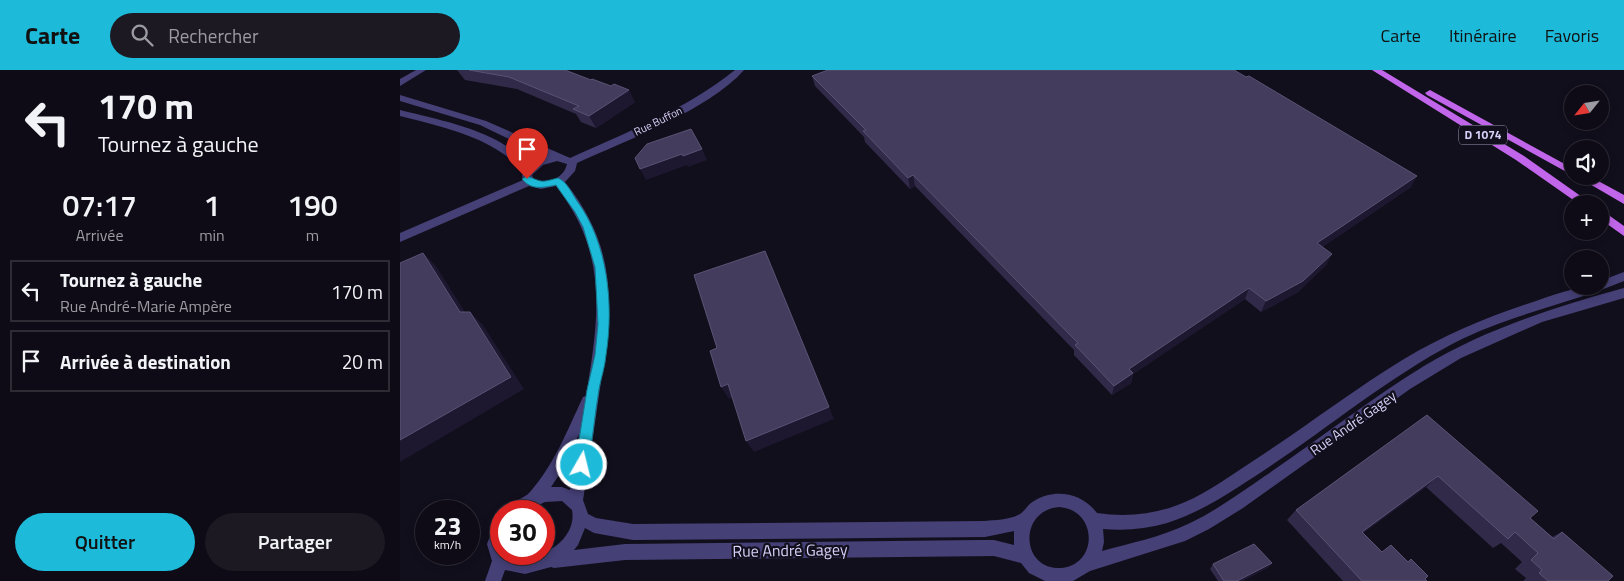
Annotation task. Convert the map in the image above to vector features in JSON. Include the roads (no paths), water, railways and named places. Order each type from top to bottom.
[{"type":"main road","name":"D 1074","points":[[1376,70],[1520,158],[1575,195]]},
{"type":"main road","name":"D 1074","points":[[1389,70],[1564,168]]},
{"type":"main road","points":[[1597,185],[1624,200]]},
{"type":"main road","points":[[1609,220],[1624,232]]},
{"type":"street","points":[[400,83],[422,70]]},
{"type":"street","name":"Rue Buffon","points":[[571,162],[695,102],[723,84],[740,70]]},
{"type":"street","points":[[400,98],[483,123],[557,158],[568,159],[571,162],[572,169],[558,181],[544,185],[529,176],[519,159],[491,142],[466,132],[400,113]]},
{"type":"street","points":[[400,238],[529,176],[537,164],[557,158]]},
{"type":"street","points":[[558,181],[580,211],[588,227],[600,267],[604,324],[575,501]]},
{"type":"street","name":"Rue André Gagey","points":[[1609,282],[1624,276]]},
{"type":"street","name":"Rue André Gagey","points":[[1088,564],[1140,549],[1193,529],[1238,504],[1406,384],[1480,342],[1541,317],[1624,294]]},
{"type":"street","name":"Rue André Gagey","points":[[1091,520],[1107,523],[1129,523],[1165,517],[1182,511],[1262,464],[1393,373],[1431,349],[1496,318],[1570,295]]},
{"type":"street","points":[[534,499],[558,464],[593,390]]},
{"type":"street","points":[[534,499],[557,494],[567,496],[575,501],[580,509],[581,518],[574,540],[555,558]]},
{"type":"street","points":[[1054,501],[1075,505],[1084,511],[1091,520],[1096,530],[1097,542],[1094,554],[1088,564],[1081,570],[1064,578],[1042,571],[1033,565],[1026,556],[1020,538],[1024,520],[1036,507],[1054,501]]},
{"type":"street","name":"Rue André Gagey","points":[[581,518],[594,525],[632,532],[985,529],[1007,526],[1024,520]]},
{"type":"street","name":"Rue André Gagey","points":[[555,561],[625,552],[979,548],[994,548],[1026,556]]},
{"type":"street","points":[[493,581],[499,565]]},
{"type":"street","points":[[500,565],[506,569],[521,572],[538,569],[545,565]]},
{"type":"street","points":[[534,581],[548,565]]}]
